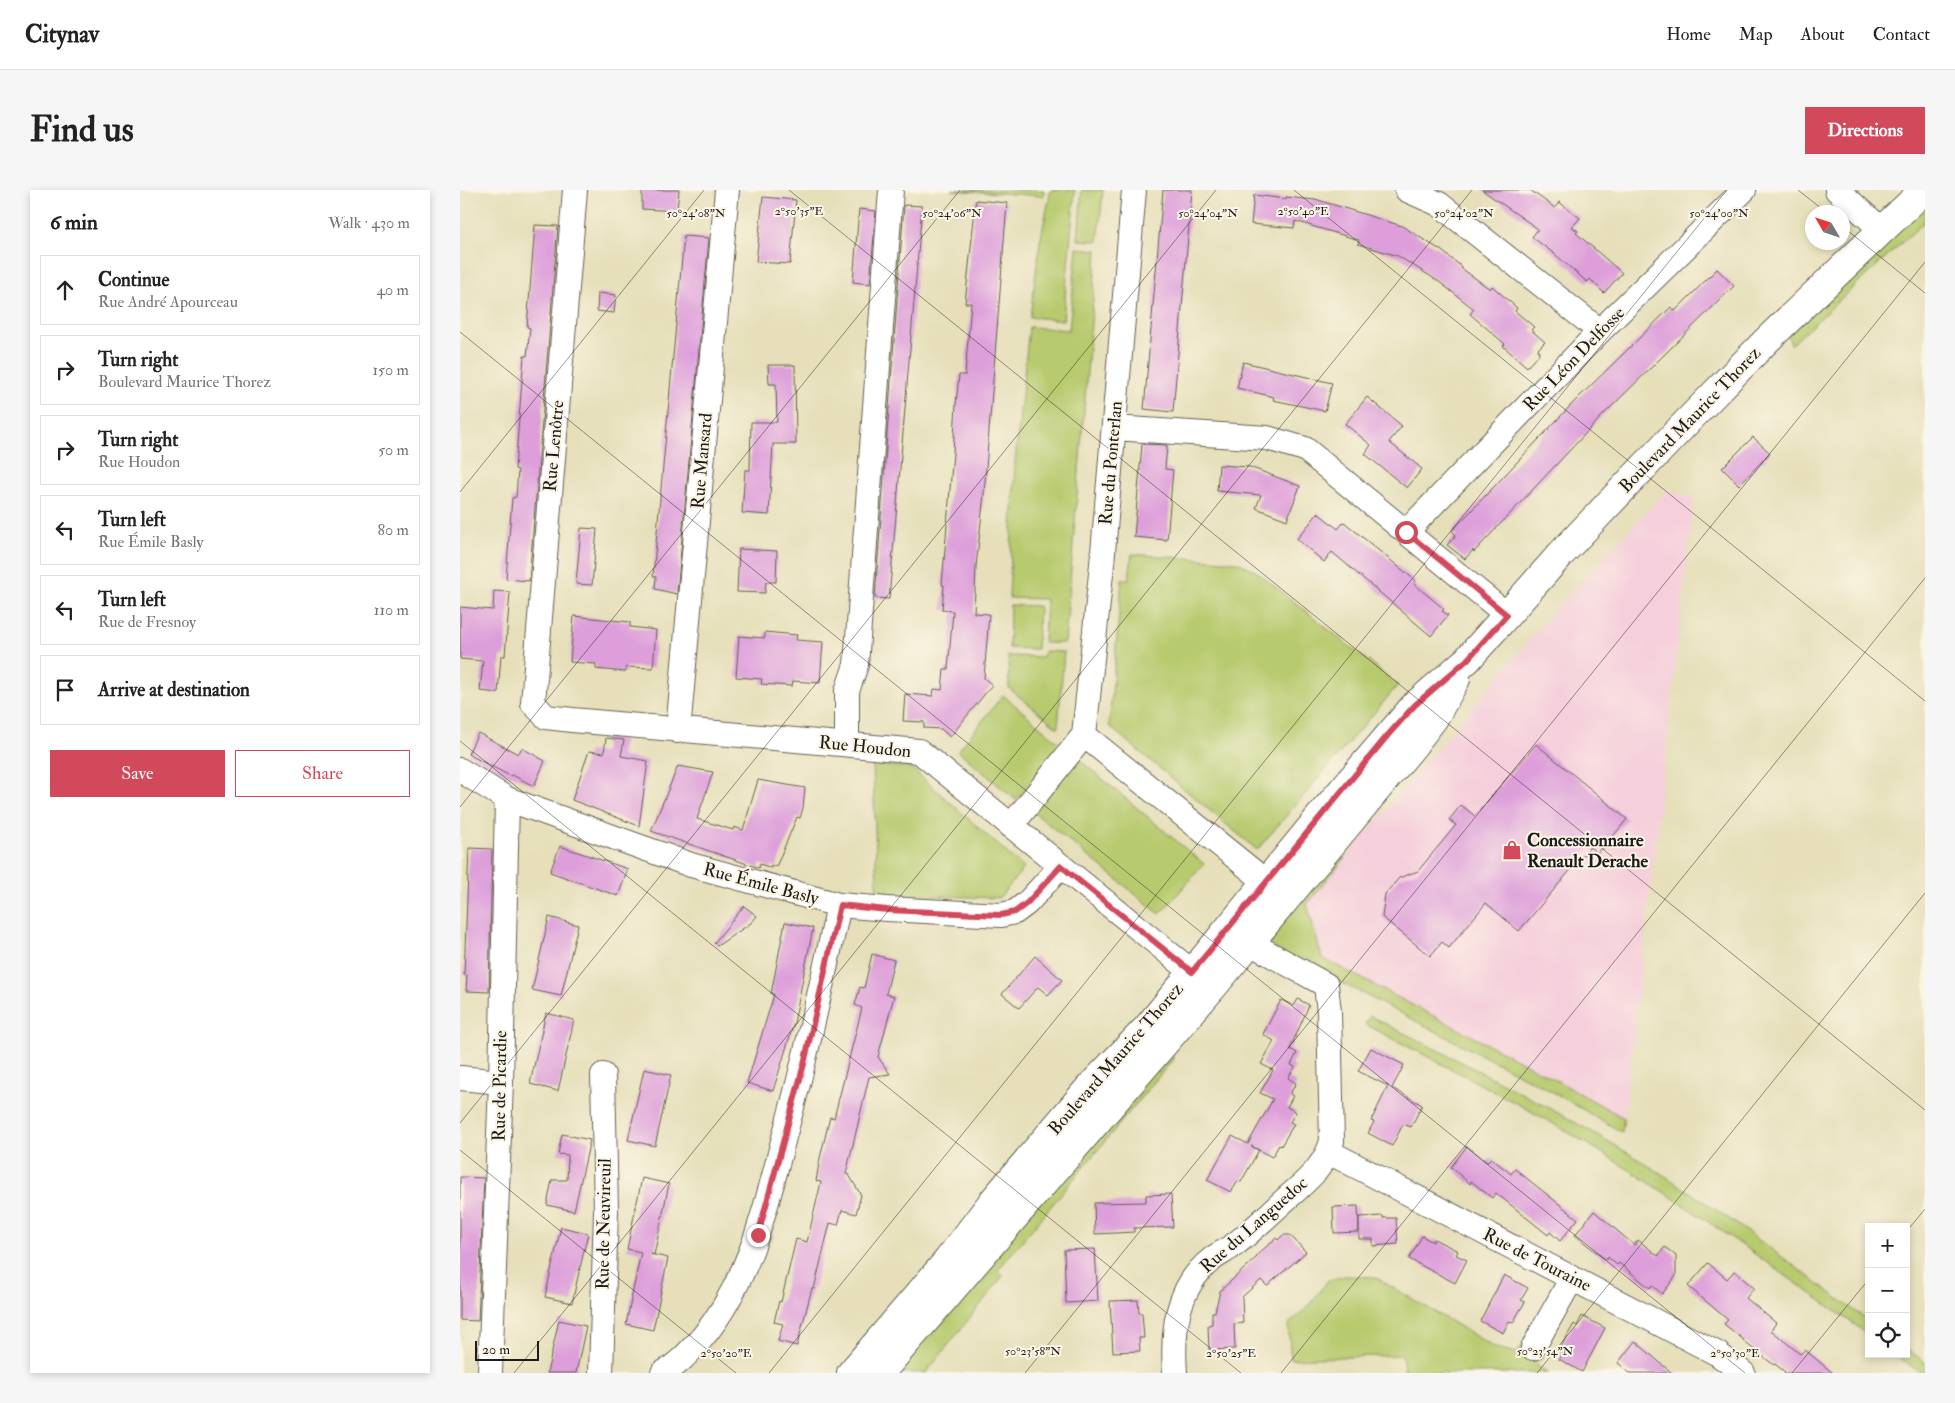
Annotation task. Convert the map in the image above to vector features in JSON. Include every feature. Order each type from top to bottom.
[{"type":"street","name":"Rue Lenôtre","points":[[533,702],[575,190]]},
{"type":"street","name":"Rue Mansard","points":[[678,731],[727,190]]},
{"type":"street","points":[[847,744],[847,691],[856,665],[891,190]]},
{"type":"street","name":"Rue du Ponterlan","points":[[1084,735],[1099,593],[1134,190]]},
{"type":"street","points":[[1407,190],[1439,204],[1600,331]]},
{"type":"street","name":"Rue Léon Delfosse","points":[[1406,532],[1600,331],[1744,190]]},
{"type":"street","points":[[1838,190],[1882,230]]},
{"type":"street","name":"Boulevard Maurice Thorez","points":[[880,1373],[1276,891],[1409,711],[1467,660],[1560,555],[1767,340],[1924,190]]},
{"type":"street","points":[[1114,428],[1267,438],[1305,449],[1507,615]]},
{"type":"street","name":"Rue Houdon","points":[[533,702],[546,717],[678,731],[919,751],[1202,980]]},
{"type":"street","points":[[1011,826],[1084,735],[1276,891]]},
{"type":"street","name":"Rue Émile Basly","points":[[460,770],[508,799],[691,865],[840,905],[887,910],[1001,915],[1015,912],[1021,908],[1061,866]]},
{"type":"street","name":"Rue de Picardie","points":[[490,1373],[501,1082],[508,799]]},
{"type":"street","name":"Boulevard Maurice Thorez","points":[[851,1373],[948,1260],[993,1201],[1089,1088],[1147,1028],[1202,980],[1250,943],[1276,891]]},
{"type":"street","points":[[663,1373],[691,1350],[727,1304],[758,1235],[804,1064],[840,905]]},
{"type":"street","name":"Rue du Languedoc","points":[[1175,1373],[1173,1350],[1176,1315],[1180,1302],[1190,1283],[1212,1259],[1234,1245],[1315,1173],[1329,1152],[1332,1141],[1333,1118],[1329,1012],[1326,985],[1250,943]]},
{"type":"street","name":"Rue de Neuvireuil","points":[[601,1373],[606,1211],[603,1075]]},
{"type":"street","points":[[460,1078],[501,1082]]},
{"type":"street","name":"Rue de Touraine","points":[[1329,1152],[1718,1354],[1742,1373]]},
{"type":"street","points":[[1533,1348],[1572,1278]]},
{"type":"shaded area","points":[[1667,490],[1694,499],[1624,1118],[1547,1075],[1322,958],[1307,904],[1547,619]]},
{"type":"green space","points":[[951,190],[1044,190],[1043,196]]},
{"type":"green space","points":[[1051,190],[1075,190],[1063,320],[1030,317],[1040,242]]},
{"type":"green space","points":[[1082,190],[1103,190],[1098,241],[1078,240]]},
{"type":"green space","points":[[1925,207],[1925,221],[1791,345],[1788,335]]},
{"type":"green space","points":[[1077,248],[1097,250],[1065,643],[1044,643],[1046,599],[1009,598],[1015,462],[1029,327],[1069,330]]},
{"type":"green space","points":[[1132,554],[1238,562],[1257,572],[1398,685],[1257,850],[1109,726],[1122,579],[1129,579]]},
{"type":"green space","points":[[1010,605],[1039,606],[1037,649],[1009,648]]},
{"type":"green space","points":[[1044,651],[1064,652],[1058,728],[1009,688],[1008,656],[1043,657]]},
{"type":"green space","points":[[1003,695],[1063,746],[1016,800],[958,751]]},
{"type":"green space","points":[[1076,757],[1204,864],[1160,914],[1032,811]]},
{"type":"green space","points":[[873,765],[910,767],[1024,868],[999,898],[877,894]]},
{"type":"green space","points":[[1345,858],[1307,904],[1322,958],[1547,1075],[1624,1118],[1622,1132],[1542,1086],[1272,947],[1269,931],[1328,859]]},
{"type":"green space","points":[[1370,1016],[1536,1101],[1658,1171],[1741,1227],[1865,1318],[1865,1332],[1736,1241],[1601,1152],[1484,1086],[1365,1024]]},
{"type":"green space","points":[[1168,1053],[1174,1058],[998,1270],[1003,1276],[926,1373],[891,1373]]},
{"type":"green space","points":[[1345,1276],[1375,1277],[1496,1348],[1517,1353],[1525,1342],[1544,1352],[1535,1365],[1549,1373],[1405,1373],[1402,1355],[1291,1359],[1288,1325],[1310,1305],[1328,1280]]},
{"type":"green space","points":[[1910,1351],[1925,1362],[1925,1373],[1921,1373],[1900,1358],[1910,1358]]},
{"type":"building","points":[[642,190],[679,190],[677,211],[642,209]]},
{"type":"building","points":[[1163,190],[1192,190],[1173,412],[1144,409]]},
{"type":"building","points":[[1482,190],[1530,190],[1555,208],[1559,202],[1580,218],[1572,227],[1578,231],[1576,233],[1622,273],[1604,293],[1590,279],[1587,282],[1532,237],[1538,229]]},
{"type":"building","points":[[1254,195],[1286,199],[1286,197],[1315,199],[1402,226],[1442,251],[1461,268],[1490,289],[1492,286],[1517,308],[1515,311],[1534,327],[1531,330],[1545,342],[1538,349],[1539,354],[1527,367],[1503,346],[1505,344],[1470,314],[1474,309],[1438,281],[1398,256],[1358,244],[1359,240],[1295,221],[1294,228],[1251,224]]},
{"type":"building","points":[[763,197],[796,200],[790,264],[756,262]]},
{"type":"building","points":[[976,200],[1007,203],[984,494],[976,567],[974,613],[989,614],[984,678],[992,685],[950,737],[941,729],[924,728],[924,722],[903,721],[905,694],[933,696],[934,689],[942,690],[944,669],[948,669],[953,611],[942,610],[944,585],[942,585],[959,375],[965,375],[971,303],[965,303]]},
{"type":"building","points":[[904,205],[922,206],[889,599],[875,598]]},
{"type":"building","points":[[859,209],[876,211],[870,284],[853,282]]},
{"type":"building","points":[[535,225],[558,226],[529,581],[506,579],[512,498],[516,497],[518,470],[515,469],[524,356],[527,356],[530,328],[527,327]]},
{"type":"building","points":[[684,236],[709,238],[677,594],[655,589],[656,577],[653,576]]},
{"type":"building","points":[[1717,269],[1734,286],[1602,416],[1474,552],[1473,550],[1465,559],[1447,545],[1456,535],[1452,531],[1574,402],[1671,307],[1675,311]]},
{"type":"building","points":[[598,293],[616,295],[614,313],[597,311]]},
{"type":"building","points":[[1243,362],[1332,383],[1325,411],[1273,400],[1274,397],[1237,388]]},
{"type":"building","points":[[768,365],[795,365],[796,444],[773,444],[769,515],[742,513],[745,470],[750,470],[751,422],[777,422],[776,384],[769,384]]},
{"type":"building","points":[[1367,397],[1402,426],[1389,442],[1422,469],[1407,488],[1365,454],[1371,445],[1345,424]]},
{"type":"building","points":[[1753,437],[1770,453],[1739,485],[1722,468]]},
{"type":"building","points":[[1142,444],[1167,445],[1165,469],[1173,470],[1167,540],[1134,537]]},
{"type":"building","points":[[1219,465],[1250,467],[1300,486],[1287,520],[1256,508],[1261,495],[1217,491]]},
{"type":"building","points":[[1318,513],[1338,529],[1344,522],[1416,581],[1414,584],[1444,609],[1442,611],[1448,615],[1431,636],[1332,552],[1324,562],[1297,539]]},
{"type":"building","points":[[581,528],[597,529],[592,585],[576,584]]},
{"type":"building","points":[[739,549],[777,551],[776,582],[766,582],[765,593],[737,592]]},
{"type":"building","points":[[494,591],[510,592],[505,656],[501,656],[498,693],[480,691],[483,661],[460,659],[460,607],[493,610]]},
{"type":"building","points":[[574,616],[630,622],[630,627],[656,630],[653,668],[626,667],[626,672],[596,669],[596,664],[570,662]]},
{"type":"building","points":[[765,632],[797,635],[796,640],[823,642],[820,683],[793,681],[792,686],[761,684],[762,679],[736,677],[739,636],[765,638]]},
{"type":"building","points":[[478,733],[518,754],[522,748],[545,761],[534,786],[468,754]]},
{"type":"building","points":[[606,738],[624,740],[621,756],[648,761],[639,826],[572,800],[589,751],[604,753]]},
{"type":"building","name":"Concessionnaire Renault Derache","points":[[1536,744],[1627,819],[1603,849],[1601,848],[1597,853],[1590,847],[1519,931],[1486,903],[1449,948],[1442,942],[1430,956],[1382,917],[1385,894],[1399,878],[1418,871],[1456,825],[1449,820],[1461,805],[1475,816]]},
{"type":"building","points":[[678,766],[713,772],[697,819],[733,830],[734,827],[743,830],[758,780],[805,788],[800,818],[797,817],[776,867],[771,865],[771,868],[760,864],[759,868],[651,831]]},
{"type":"building","points":[[560,846],[628,869],[618,896],[550,872]]},
{"type":"building","points":[[469,848],[492,849],[489,992],[466,991],[467,975],[464,975]]},
{"type":"building","points":[[744,906],[757,916],[751,923],[717,946],[714,943]]},
{"type":"building","points":[[549,917],[578,925],[561,996],[532,990]]},
{"type":"building","points":[[785,922],[813,928],[794,1023],[773,1091],[747,1083],[774,994],[771,994]]},
{"type":"building","points":[[872,954],[894,960],[886,994],[894,996],[878,1057],[890,1074],[869,1077],[846,1174],[849,1175],[861,1195],[856,1214],[842,1210],[838,1225],[830,1223],[814,1289],[812,1288],[797,1346],[778,1341],[783,1324],[774,1322],[779,1301],[781,1302],[796,1239],[807,1242],[821,1182],[816,1181],[820,1158],[830,1117],[834,1118],[862,1008],[855,1005],[860,987],[864,988]]},
{"type":"building","points":[[1035,956],[1062,980],[1048,995],[1038,987],[1019,1008],[1002,994]]},
{"type":"building","points":[[1298,999],[1309,1005],[1290,1049],[1297,1053],[1291,1065],[1295,1067],[1288,1078],[1296,1083],[1290,1094],[1293,1096],[1287,1107],[1296,1112],[1290,1122],[1294,1124],[1272,1157],[1259,1150],[1241,1182],[1238,1181],[1231,1192],[1207,1180],[1232,1136],[1248,1144],[1273,1099],[1260,1093],[1273,1070],[1261,1064],[1274,1041],[1263,1034],[1281,1000],[1294,1006]]},
{"type":"building","points":[[546,1013],[574,1020],[558,1091],[530,1084]]},
{"type":"building","points":[[1371,1048],[1404,1065],[1392,1088],[1422,1105],[1411,1127],[1403,1124],[1392,1146],[1368,1133],[1374,1122],[1371,1121],[1388,1086],[1358,1071]]},
{"type":"building","points":[[644,1069],[671,1075],[655,1146],[628,1140]]},
{"type":"building","points":[[562,1134],[590,1140],[574,1211],[547,1205],[552,1180],[567,1180],[568,1155],[558,1154]]},
{"type":"building","points":[[1467,1146],[1487,1162],[1491,1158],[1511,1174],[1515,1169],[1578,1219],[1560,1241],[1550,1232],[1548,1235],[1496,1193],[1492,1198],[1471,1181],[1470,1184],[1451,1167]]},
{"type":"building","points":[[460,1177],[484,1178],[478,1321],[460,1320]]},
{"type":"building","points":[[642,1178],[669,1184],[654,1255],[668,1258],[653,1330],[626,1324],[641,1252],[627,1249]]},
{"type":"building","points":[[1171,1194],[1173,1227],[1134,1228],[1134,1232],[1095,1234],[1094,1203],[1146,1202],[1146,1195]]},
{"type":"building","points":[[1358,1206],[1359,1232],[1334,1233],[1333,1207]]},
{"type":"building","points":[[1594,1211],[1634,1245],[1638,1240],[1658,1256],[1665,1247],[1676,1256],[1676,1276],[1662,1294],[1652,1285],[1650,1288],[1619,1263],[1617,1265],[1608,1257],[1606,1260],[1575,1235]]},
{"type":"building","points":[[1383,1216],[1383,1218],[1396,1218],[1398,1244],[1373,1246],[1373,1239],[1359,1239],[1359,1217]]},
{"type":"building","points":[[561,1227],[588,1233],[572,1303],[545,1297]]},
{"type":"building","points":[[1283,1235],[1290,1235],[1306,1252],[1267,1286],[1261,1280],[1242,1297],[1243,1323],[1234,1324],[1235,1349],[1209,1350],[1208,1325],[1212,1324],[1212,1312],[1215,1312],[1220,1291],[1276,1238],[1278,1240]]},
{"type":"building","points":[[1422,1236],[1433,1242],[1434,1239],[1458,1251],[1456,1255],[1467,1260],[1455,1283],[1409,1259]]},
{"type":"building","points":[[1095,1249],[1098,1301],[1066,1303],[1064,1250]]},
{"type":"building","points":[[1708,1263],[1727,1279],[1734,1271],[1754,1288],[1746,1298],[1776,1323],[1771,1330],[1800,1354],[1805,1350],[1833,1373],[1784,1373],[1775,1364],[1743,1341],[1724,1324],[1728,1320],[1688,1286]]},
{"type":"building","points":[[1504,1275],[1528,1288],[1521,1300],[1525,1302],[1513,1323],[1509,1321],[1503,1333],[1480,1321]]},
{"type":"building","points":[[1138,1300],[1139,1313],[1142,1313],[1144,1338],[1139,1338],[1140,1351],[1113,1352],[1110,1301]]},
{"type":"building","points":[[1582,1316],[1605,1328],[1582,1372],[1559,1359],[1564,1348],[1561,1347],[1574,1324],[1577,1326]]},
{"type":"building","points":[[559,1320],[586,1326],[576,1373],[547,1373]]},
{"type":"building","points":[[1635,1341],[1672,1373],[1630,1373],[1618,1363]]},
{"type":"place","name":"Concessionnaire Renault Derache","points":[[1512,850]]},
{"type":"route","points":[[758,1235],[804,1064],[840,905],[887,910],[1001,915],[1015,912],[1027,903],[1061,866],[1192,972],[1388,735],[1415,705],[1467,660],[1507,615],[1406,532]]}]
